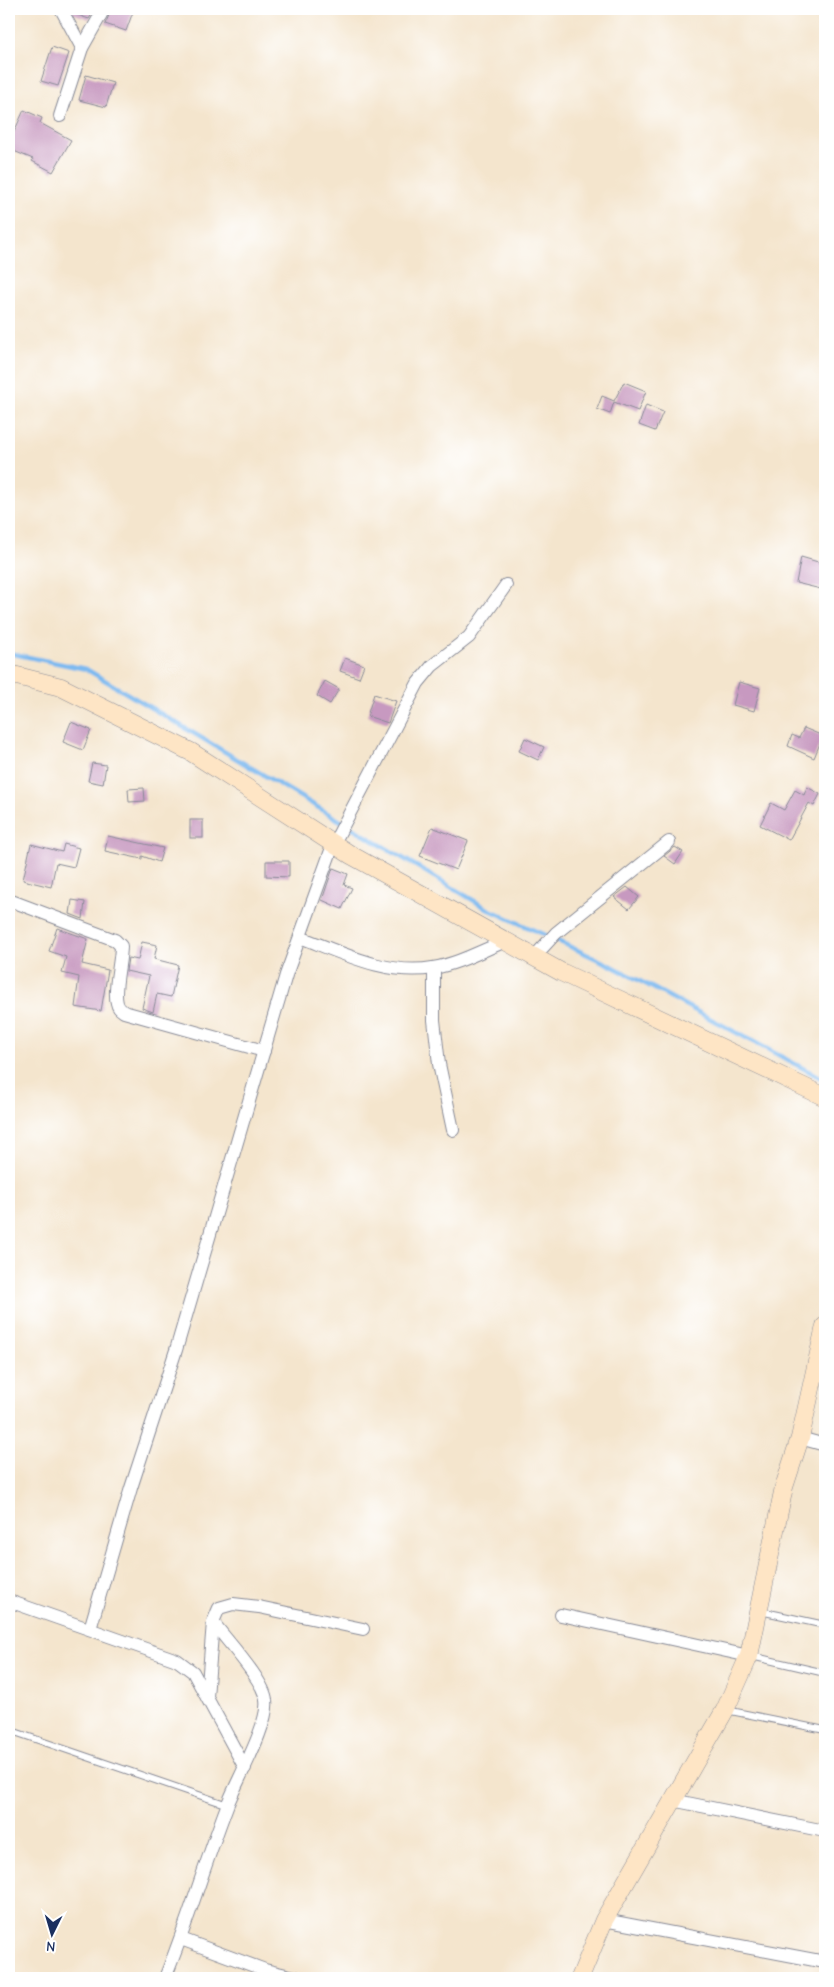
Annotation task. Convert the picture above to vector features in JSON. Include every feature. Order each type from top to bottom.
[{"type":"street","points":[[61,9],[82,48]]},
{"type":"street","points":[[60,116],[82,48],[104,9]]},
{"type":"street","points":[[90,1629],[176,1350],[286,976],[336,840],[418,683],[432,666],[469,636],[506,585]]},
{"type":"street","points":[[9,674],[61,687],[191,752],[506,941],[536,954],[561,972],[825,1098]]},
{"type":"street","points":[[536,954],[556,933],[669,842]]},
{"type":"street","points":[[9,900],[114,940],[121,946],[116,1001],[118,1008],[124,1012],[264,1051]]},
{"type":"street","points":[[300,937],[368,962],[410,970],[434,968],[506,941]]},
{"type":"street","points":[[434,968],[434,1020],[439,1064],[453,1130]]},
{"type":"street","points":[[580,1978],[604,1920],[725,1710],[749,1656],[784,1487],[800,1438],[825,1326]]},
{"type":"street","points":[[800,1438],[825,1444]]},
{"type":"street","points":[[9,1601],[177,1660],[193,1672],[245,1768]]},
{"type":"street","points":[[207,1697],[213,1622],[220,1608],[233,1604],[259,1607],[363,1629]]},
{"type":"street","points":[[561,1616],[749,1656]]},
{"type":"street","points":[[165,1978],[181,1939],[228,1805],[245,1768],[263,1720],[267,1701],[263,1687],[213,1622]]},
{"type":"street","points":[[672,1800],[825,1831]]},
{"type":"street","points":[[604,1920],[825,1962]]},
{"type":"street","points":[[181,1939],[265,1970],[299,1978]]},
{"type":"lane","points":[[757,1611],[825,1625]]},
{"type":"lane","points":[[749,1656],[825,1673]]},
{"type":"lane","points":[[725,1710],[825,1730]]},
{"type":"lane","points":[[9,1730],[228,1805]]},
{"type":"building","points":[[70,9],[95,9],[89,19],[72,13]]},
{"type":"building","points":[[112,9],[134,9],[126,31],[105,24]]},
{"type":"building","points":[[52,47],[69,53],[58,86],[41,81]]},
{"type":"building","points":[[86,75],[113,83],[106,107],[79,100]]},
{"type":"building","points":[[24,110],[42,118],[40,123],[71,140],[53,172],[32,161],[33,159],[9,149],[9,143]]},
{"type":"building","points":[[624,382],[646,391],[638,411],[614,402],[610,414],[597,409],[602,396],[614,401]]},
{"type":"building","points":[[646,405],[663,412],[655,431],[639,425]]},
{"type":"building","points":[[801,557],[825,564],[825,590],[796,583]]},
{"type":"building","points":[[345,658],[364,665],[359,678],[340,671]]},
{"type":"building","points":[[325,681],[339,689],[330,704],[317,696]]},
{"type":"building","points":[[739,682],[760,688],[754,711],[733,705]]},
{"type":"building","points":[[374,694],[396,701],[388,723],[367,716]]},
{"type":"building","points":[[71,722],[91,730],[83,750],[63,742]]},
{"type":"building","points":[[804,728],[823,736],[814,758],[788,746],[792,735],[799,738]]},
{"type":"building","points":[[525,738],[544,747],[538,760],[519,751]]},
{"type":"building","points":[[92,763],[106,765],[103,784],[88,781]]},
{"type":"building","points":[[807,787],[820,794],[814,806],[809,803],[789,840],[760,825],[771,803],[784,810],[795,790],[804,795]]},
{"type":"building","points":[[144,788],[145,801],[129,802],[128,789]]},
{"type":"building","points":[[190,820],[203,820],[203,838],[190,838]]},
{"type":"building","points":[[432,827],[468,841],[456,870],[420,856]]},
{"type":"building","points":[[108,836],[163,848],[159,862],[142,856],[142,859],[105,851]]},
{"type":"building","points":[[31,844],[62,852],[64,844],[79,848],[74,867],[56,863],[51,887],[23,880]]},
{"type":"building","points":[[675,847],[683,852],[675,864],[664,856]]},
{"type":"building","points":[[266,861],[289,861],[289,877],[266,876]]},
{"type":"building","points":[[333,868],[348,874],[344,885],[352,888],[342,909],[322,900]]},
{"type":"building","points":[[627,887],[639,897],[629,909],[614,897]]},
{"type":"building","points":[[72,900],[85,902],[83,919],[70,914]]},
{"type":"building","points":[[57,928],[88,939],[82,964],[108,970],[101,1011],[75,1007],[79,977],[62,973],[66,957],[49,951]]},
{"type":"building","points":[[142,942],[157,945],[154,959],[178,965],[171,997],[157,994],[153,1012],[142,1008],[149,976],[126,971],[128,958],[138,960]]},
{"type":"waterway","points":[[9,653],[86,669],[488,909],[610,965],[825,1080]]}]
